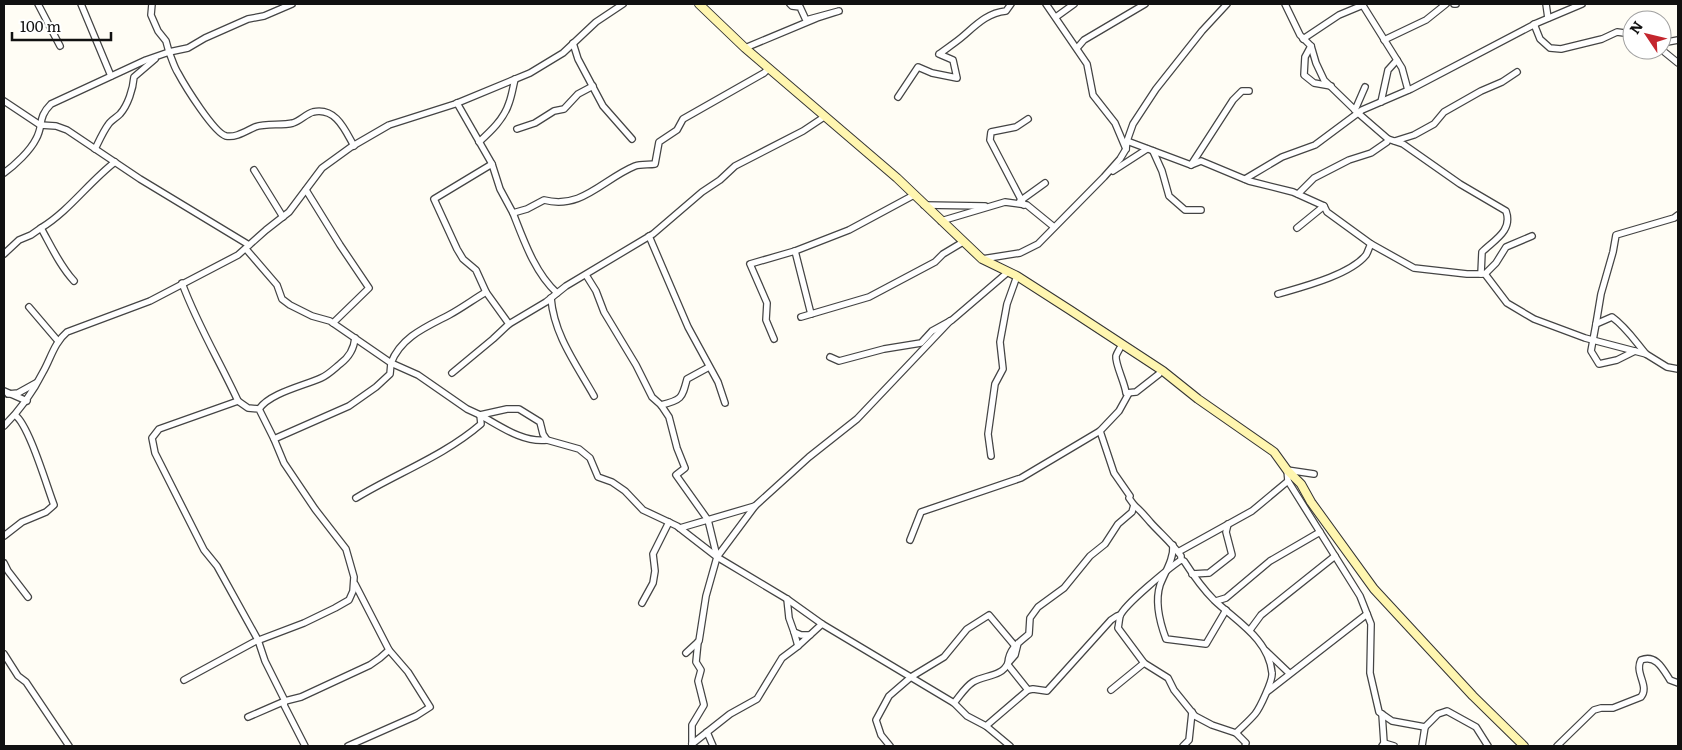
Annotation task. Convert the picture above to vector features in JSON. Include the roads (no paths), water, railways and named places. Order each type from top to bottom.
[{"type":"street","points":[[38,4],[60,46]]},
{"type":"street","points":[[81,4],[112,76]]},
{"type":"street","points":[[152,4],[151,15],[158,31],[166,42],[177,72],[217,131],[226,136],[239,135],[257,126],[294,123],[312,112],[323,112],[341,121],[354,146]]},
{"type":"street","points":[[4,173],[15,165],[36,140],[41,118],[44,111],[51,104],[159,56],[188,48],[205,38],[248,19],[264,16],[292,4]]},
{"type":"street","points":[[4,426],[26,401],[58,341],[72,330],[150,301],[228,261],[289,212],[322,168],[354,146],[389,125],[456,103],[515,79],[554,59],[596,22],[623,4]]},
{"type":"street","points":[[699,4],[745,48],[914,195],[982,258],[1017,276],[1162,371],[1198,399],[1274,452],[1287,470],[1301,484],[1374,589],[1473,696],[1524,746]]},
{"type":"street","points":[[745,48],[817,18],[840,11],[806,20],[800,6],[792,6],[790,4]]},
{"type":"street","points":[[898,97],[918,67],[932,73],[956,78],[953,60],[940,54],[962,37],[975,23],[997,12],[1006,10],[1011,4]]},
{"type":"street","points":[[1046,4],[1078,47],[1087,64],[1093,96],[1115,123],[1126,149]]},
{"type":"street","points":[[1056,17],[1074,4]]},
{"type":"street","points":[[1078,47],[1084,40],[1145,4]]},
{"type":"street","points":[[1285,4],[1300,35],[1310,46],[1324,80],[1356,112],[1388,138],[1403,144],[1460,184],[1506,211],[1508,219],[1504,231],[1482,252],[1483,274],[1506,303],[1534,319],[1594,341],[1646,354]]},
{"type":"street","points":[[1384,40],[1426,20],[1446,4]]},
{"type":"street","points":[[1546,4],[1548,18]]},
{"type":"street","points":[[1561,13],[1563,4]]},
{"type":"street","points":[[1245,180],[1282,157],[1315,145],[1356,112],[1408,90],[1534,24],[1582,4]]},
{"type":"street","points":[[982,258],[1020,254],[1038,244],[1107,175],[1126,149],[1133,124],[1156,89],[1223,5]]},
{"type":"street","points":[[1303,39],[1339,14],[1363,5],[1402,68],[1408,90]]},
{"type":"street","points":[[1534,24],[1540,39],[1550,48],[1561,49],[1602,39],[1617,32],[1622,33]]},
{"type":"street","points":[[573,43],[578,59],[603,106],[632,139]]},
{"type":"street","points":[[1310,46],[1305,57],[1304,75],[1314,83],[1330,86]]},
{"type":"street","points":[[95,149],[106,127],[120,114],[126,104],[133,86],[134,77],[159,56]]},
{"type":"street","points":[[1381,102],[1388,70],[1397,60]]},
{"type":"street","points":[[513,213],[527,209],[544,200],[557,203],[577,199],[592,193],[617,176],[637,166],[655,164],[659,142],[677,130],[683,119],[764,73],[769,68]]},
{"type":"street","points":[[1395,141],[1414,135],[1434,124],[1444,112],[1481,91],[1502,82],[1517,72]]},
{"type":"street","points":[[479,142],[494,129],[502,117],[509,104],[515,79]]},
{"type":"street","points":[[517,130],[534,123],[554,111],[564,109],[578,94],[592,86]]},
{"type":"street","points":[[1356,112],[1365,87]]},
{"type":"street","points":[[1192,166],[1233,100],[1242,91],[1250,91]]},
{"type":"street","points":[[4,102],[40,125],[62,128],[247,247],[277,285],[282,299],[290,305],[333,323],[391,363],[418,374],[467,409],[525,438],[538,441],[547,440],[579,449],[590,458],[598,477],[612,482],[643,510],[680,528],[717,557],[787,599],[822,624],[954,703],[967,716],[986,726],[1010,746]]},
{"type":"street","points":[[456,103],[492,164],[500,189],[513,213],[538,270],[546,283],[557,293]]},
{"type":"street","points":[[452,373],[509,324],[649,236],[735,166],[803,131],[824,117]]},
{"type":"street","points":[[1021,203],[990,140],[991,132],[1016,127],[1028,119]]},
{"type":"street","points":[[1298,194],[1314,178],[1349,160],[1372,153],[1387,142],[1388,138]]},
{"type":"street","points":[[1127,141],[1192,166],[1202,161],[1245,180],[1298,194],[1324,206],[1327,212],[1370,244],[1414,268],[1483,274],[1496,263],[1506,247],[1532,236]]},
{"type":"street","points":[[1107,175],[1150,150]]},
{"type":"street","points":[[1150,150],[1162,171],[1169,196],[1184,210],[1201,210]]},
{"type":"street","points":[[4,254],[19,240],[31,235],[55,219],[100,174],[115,162]]},
{"type":"street","points":[[492,164],[434,199],[463,260],[476,270],[486,292],[509,324]]},
{"type":"street","points":[[254,170],[283,217]]},
{"type":"street","points":[[1021,203],[1045,183]]},
{"type":"street","points":[[306,190],[340,246],[369,288],[333,323]]},
{"type":"street","points":[[774,339],[766,320],[767,303],[750,264],[795,251],[849,230],[914,195]]},
{"type":"street","points":[[942,221],[1005,202],[1027,205],[1054,227]]},
{"type":"street","points":[[924,205],[990,206]]},
{"type":"street","points":[[1297,228],[1324,206]]},
{"type":"street","points":[[1635,351],[1617,360],[1599,364],[1591,351],[1601,294],[1616,235],[1674,218],[1678,215]]},
{"type":"street","points":[[41,228],[59,260],[74,281]]},
{"type":"street","points":[[649,236],[688,327],[708,367],[718,382],[725,403]]},
{"type":"street","points":[[801,317],[869,297],[935,262],[943,254],[963,242]]},
{"type":"street","points":[[1278,294],[1336,275],[1356,264],[1367,254],[1370,244]]},
{"type":"street","points":[[795,251],[811,314]]},
{"type":"street","points":[[822,624],[782,658],[757,699],[730,714],[692,744],[692,725],[704,705],[698,681],[701,670],[696,662],[698,642],[706,596],[717,557],[755,506],[809,457],[857,419],[950,321],[1008,272]]},
{"type":"street","points":[[586,275],[596,291],[604,312],[636,365],[652,397],[668,417],[685,468],[676,475],[708,520],[717,557]]},
{"type":"street","points":[[991,456],[988,434],[995,384],[1003,369],[1000,342],[1007,304],[1017,276]]},
{"type":"street","points":[[182,283],[192,312],[238,401],[248,408],[259,409]]},
{"type":"street","points":[[274,439],[349,406],[376,387],[390,374],[391,363],[400,345],[429,324],[450,314],[486,292]]},
{"type":"street","points":[[551,298],[560,339],[594,396]]},
{"type":"street","points":[[29,307],[58,341]]},
{"type":"street","points":[[1596,324],[1612,317],[1624,325],[1630,337],[1646,354],[1667,367],[1678,369]]},
{"type":"street","points":[[830,358],[839,361],[884,349],[921,343],[932,330],[950,321]]},
{"type":"street","points":[[259,409],[262,404],[281,394],[323,377],[347,357],[355,345],[355,338]]},
{"type":"street","points":[[1120,348],[1116,356],[1126,393],[1136,392],[1159,374]]},
{"type":"street","points":[[660,405],[678,399],[684,392],[687,378],[708,367]]},
{"type":"street","points":[[6,392],[18,393],[36,383]]},
{"type":"street","points":[[6,392],[26,401]]},
{"type":"street","points":[[910,540],[921,512],[1021,478],[1100,431],[1119,411],[1129,393]]},
{"type":"street","points":[[238,401],[159,429],[152,438],[155,453],[204,550],[216,566],[258,640],[266,662],[285,701],[284,705],[305,746]]},
{"type":"street","points":[[259,409],[284,463],[315,509],[346,548],[357,588],[389,650],[408,672],[430,707],[416,716],[348,746]]},
{"type":"street","points":[[480,415],[507,409],[519,409],[540,422],[543,434],[547,440]]},
{"type":"street","points":[[4,536],[22,522],[46,512],[54,505],[26,431],[19,418],[15,415]]},
{"type":"street","points":[[356,498],[386,480],[411,469],[447,449],[481,424],[480,415]]},
{"type":"street","points":[[1100,431],[1114,473],[1134,505],[1146,514],[1149,522],[1174,545],[1181,556],[1181,560],[1184,561],[1192,574],[1216,601],[1250,630],[1265,650],[1289,673]]},
{"type":"street","points":[[1287,470],[1314,474]]},
{"type":"street","points":[[1287,470],[1288,481],[1360,596],[1371,624],[1370,673],[1379,712],[1392,721],[1425,727]]},
{"type":"street","points":[[1178,552],[1252,511],[1288,481]]},
{"type":"street","points":[[954,703],[966,687],[1007,667],[1015,655],[1017,644],[1028,634],[1030,618],[1038,607],[1064,588],[1090,556],[1105,544],[1118,524],[1132,512],[1134,505]]},
{"type":"street","points":[[680,528],[755,506]]},
{"type":"street","points":[[642,603],[653,582],[655,571],[653,554],[669,522]]},
{"type":"street","points":[[1192,574],[1209,573],[1232,555],[1226,532],[1228,524]]},
{"type":"street","points":[[1216,601],[1226,598],[1270,562],[1320,532]]},
{"type":"street","points":[[1174,545],[1174,552],[1160,587],[1161,624],[1166,639],[1206,644],[1226,610]]},
{"type":"street","points":[[1250,630],[1261,615],[1335,556]]},
{"type":"street","points":[[986,726],[1028,690],[1047,691],[1111,620],[1120,615],[1126,607],[1167,570],[1181,560]]},
{"type":"street","points":[[4,563],[28,597]]},
{"type":"street","points":[[184,680],[225,656],[258,640],[304,623],[349,600],[353,592],[354,580]]},
{"type":"street","points":[[787,599],[789,618],[798,646]]},
{"type":"street","points":[[1266,692],[1367,614]]},
{"type":"street","points":[[890,746],[881,735],[876,720],[890,696],[910,677],[944,657],[967,629],[990,615],[1017,644]]},
{"type":"street","points":[[1120,615],[1118,628],[1144,662],[1168,678],[1174,690],[1192,712],[1206,722],[1236,733],[1246,743],[1245,746]]},
{"type":"street","points":[[794,632],[801,635],[810,635]]},
{"type":"street","points":[[686,653],[698,642]]},
{"type":"street","points":[[248,717],[285,701],[301,697],[370,665],[389,650]]},
{"type":"street","points":[[1236,733],[1256,713],[1266,692],[1272,674],[1265,650]]},
{"type":"street","points":[[4,654],[18,676],[26,682],[69,746]]},
{"type":"street","points":[[1557,746],[1594,710],[1613,708],[1641,697],[1644,691],[1638,667],[1644,658],[1658,662],[1666,671],[1670,680],[1678,683]]},
{"type":"street","points":[[1111,690],[1144,662]]},
{"type":"street","points":[[1008,664],[1028,690]]},
{"type":"street","points":[[1422,746],[1425,727],[1438,714],[1447,711],[1476,727],[1488,746]]},
{"type":"street","points":[[1183,746],[1189,740],[1192,712]]},
{"type":"street","points":[[1382,714],[1383,745],[1394,746]]},
{"type":"street","points":[[707,732],[713,746]]}]
